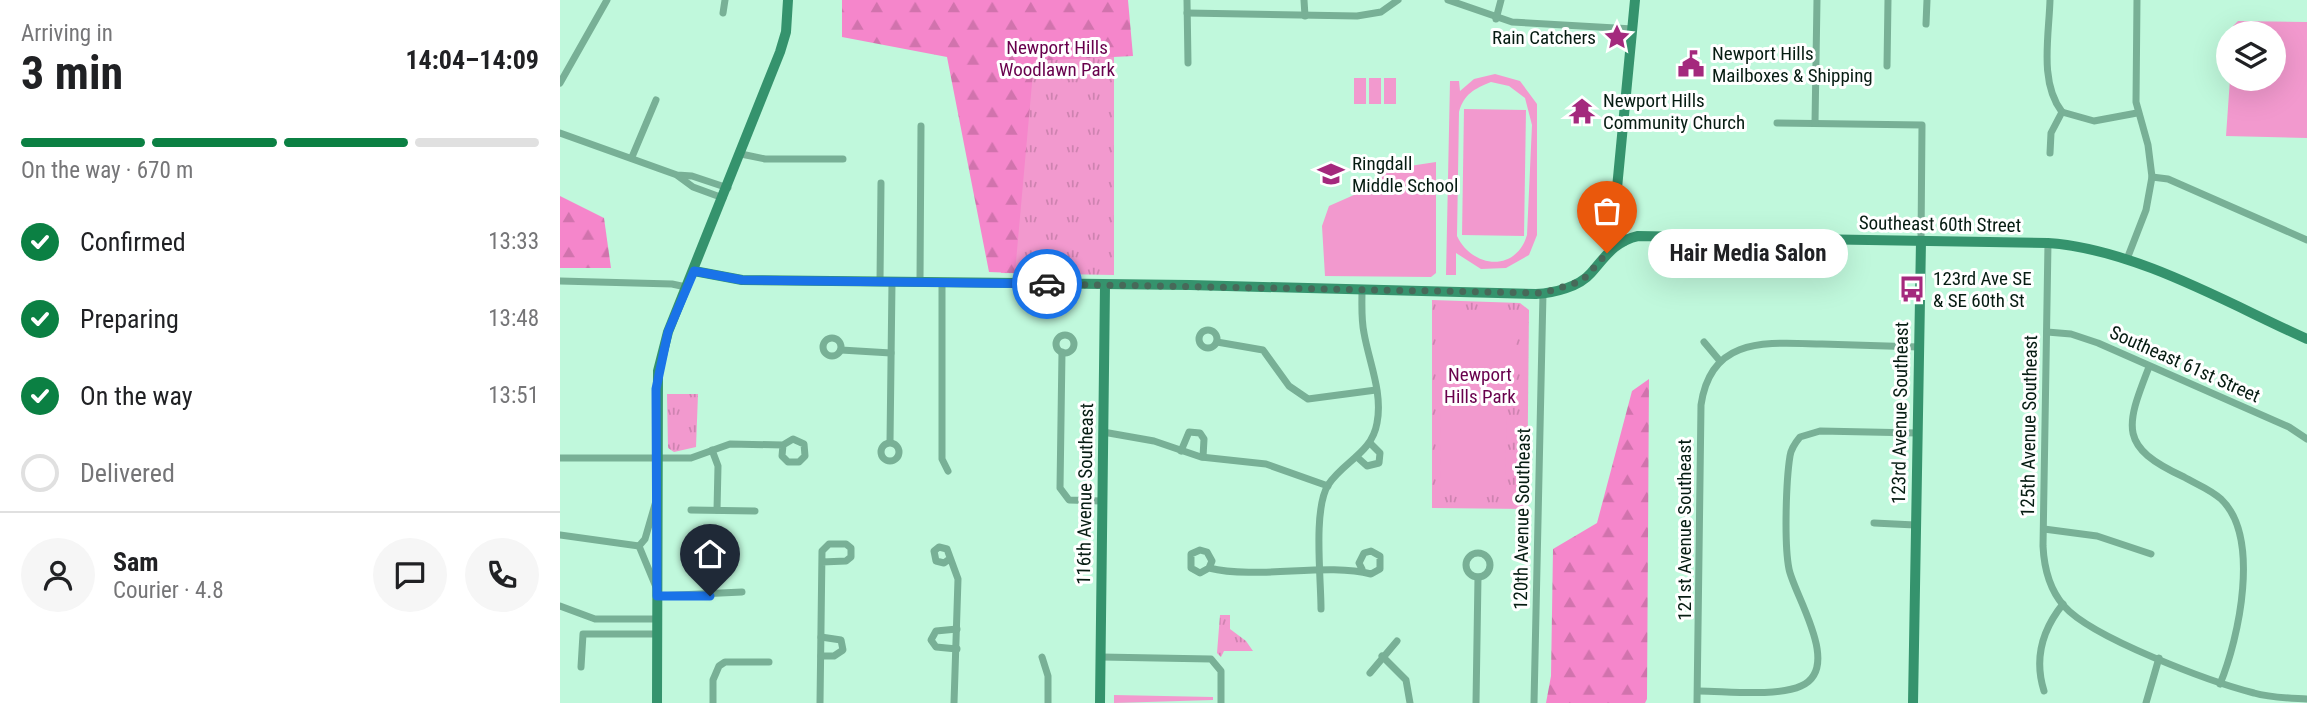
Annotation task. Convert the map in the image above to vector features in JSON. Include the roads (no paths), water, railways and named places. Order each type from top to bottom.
[{"type":"street","points":[[560,83],[607,0]]},
{"type":"street","points":[[723,13],[725,0]]},
{"type":"street","points":[[657,703],[658,372],[668,332],[780,52],[786,32],[788,0]]},
{"type":"street","points":[[1187,0],[1188,63]]},
{"type":"street","points":[[1304,0],[1305,16]]},
{"type":"street","points":[[1188,13],[1371,15],[1398,0]]},
{"type":"street","points":[[1448,0],[1496,19],[1530,25],[1633,29]]},
{"type":"street","points":[[1496,19],[1501,0]]},
{"type":"street","points":[[694,271],[742,280],[1543,293],[1582,281],[1607,253],[1624,240],[1616,225],[1615,209],[1635,0]]},
{"type":"street","points":[[1777,123],[1815,123],[1817,0]]},
{"type":"street","points":[[1887,66],[1888,0]]},
{"type":"street","points":[[1926,24],[1927,0]]},
{"type":"street","points":[[2050,0],[2049,85],[2063,112],[2094,121],[2137,113]]},
{"type":"street","points":[[2127,259],[2146,210],[2152,177],[2148,145],[2137,113],[2137,0]]},
{"type":"street","points":[[632,157],[656,100]]},
{"type":"street","points":[[2050,153],[2051,133],[2063,112]]},
{"type":"street","name":"123rd Avenue Southeast","points":[[1815,123],[1922,125],[1913,703]]},
{"type":"street","points":[[920,282],[921,126]]},
{"type":"street","points":[[560,133],[677,175],[692,176],[725,193]]},
{"type":"street","points":[[741,154],[765,159],[844,159]]},
{"type":"street","points":[[2152,177],[2168,179],[2307,240]]},
{"type":"street","points":[[880,282],[881,183]]},
{"type":"street","name":"Southeast 60th Street","points":[[1624,240],[1646,236],[2048,243],[2087,247],[2127,259],[2307,339]]},
{"type":"street","name":"125th Avenue Southeast","points":[[2048,243],[2044,560],[2054,592],[2063,604]]},
{"type":"street","points":[[560,281],[672,284],[687,287]]},
{"type":"street","points":[[890,442],[892,282]]},
{"type":"street","points":[[942,283],[942,458],[948,471]]},
{"type":"street","name":"116th Avenue Southeast","points":[[1100,703],[1105,285]]},
{"type":"street","points":[[1321,609],[1322,503],[1328,486],[1370,443],[1379,412],[1364,334],[1362,290]]},
{"type":"street","name":"120th Avenue Southeast","points":[[1534,703],[1543,293]]},
{"type":"street","name":"Southeast 61st Street","points":[[2047,332],[2084,338],[2288,427],[2307,439]]},
{"type":"street","points":[[1217,342],[1262,350],[1289,386],[1301,397],[1316,400],[1376,390]]},
{"type":"street","points":[[1704,342],[1720,361],[1740,349],[1762,343],[1919,347]]},
{"type":"street","points":[[841,350],[891,353]]},
{"type":"street","points":[[1062,352],[1059,482],[1065,498],[1102,501]]},
{"type":"street","name":"121st Avenue Southeast","points":[[1697,703],[1701,405],[1708,377],[1720,361]]},
{"type":"street","points":[[2149,367],[2130,418],[2136,441],[2149,459],[2211,491],[2229,508],[2241,537],[2242,610],[2236,642],[2220,684]]},
{"type":"street","points":[[1699,691],[1787,690],[1808,681],[1815,670],[1817,656],[1810,617],[1793,583],[1787,554],[1789,460],[1800,437],[1820,431],[1917,433]]},
{"type":"street","points":[[1103,432],[1154,441],[1203,457],[1266,464],[1328,486]]},
{"type":"street","points":[[1181,451],[1189,432],[1200,433],[1204,439],[1203,457]]},
{"type":"street","points":[[560,458],[691,458],[736,443],[783,445]]},
{"type":"street","points":[[1357,457],[1367,466],[1379,463],[1381,453],[1370,443]]},
{"type":"street","points":[[712,450],[718,466],[717,510]]},
{"type":"street","points":[[639,546],[645,539],[656,501]]},
{"type":"street","points":[[691,510],[755,511]]},
{"type":"street","points":[[1874,523],[1915,525]]},
{"type":"street","points":[[2044,529],[2097,536],[2151,554]]},
{"type":"street","points":[[560,535],[639,546]]},
{"type":"street","points":[[639,546],[657,592]]},
{"type":"street","points":[[948,560],[958,579],[954,703]]},
{"type":"street","points":[[820,703],[822,562]]},
{"type":"street","points":[[1209,568],[1321,572],[1362,569]]},
{"type":"street","points":[[1476,703],[1478,577]]},
{"type":"street","points":[[657,592],[742,592]]},
{"type":"street","points":[[2043,691],[2038,667],[2040,651],[2050,622],[2063,604],[2097,630],[2220,684],[2277,698],[2307,699]]},
{"type":"street","points":[[560,606],[591,618],[657,619]]},
{"type":"street","points":[[957,629],[936,631],[931,640],[939,649],[957,649]]},
{"type":"street","points":[[581,667],[583,634],[658,634]]},
{"type":"street","points":[[821,638],[841,639],[843,650],[834,656],[821,656]]},
{"type":"street","points":[[1370,673],[1397,641]]},
{"type":"street","points":[[1382,656],[1406,680],[1409,703]]},
{"type":"street","points":[[1042,657],[1048,676],[1048,703]]},
{"type":"street","points":[[1101,657],[1204,657],[1216,662],[1221,671],[1221,703]]},
{"type":"street","points":[[2146,703],[2159,658]]},
{"type":"street","points":[[713,703],[713,680],[719,666],[725,662],[769,662]]},
{"type":"place","name":"Rain Catchers","points":[[1617,37]]},
{"type":"place","name":"Newport Hills Mailboxes & Shipping","points":[[1691,64]]},
{"type":"place","name":"Newport Hills Community Church","points":[[1582,111]]},
{"type":"place","name":"Ringdall Middle School","points":[[1331,174]]},
{"type":"place","name":"Hair Media Salon","points":[[1607,253]]},
{"type":"place","name":"123rd Ave SE & SE 60th St","points":[[1912,289]]},
{"type":"park label","name":"Newport Hills Woodlawn Park","points":[[1057,58]]},
{"type":"park label","name":"Newport Hills Park","points":[[1480,385]]}]
